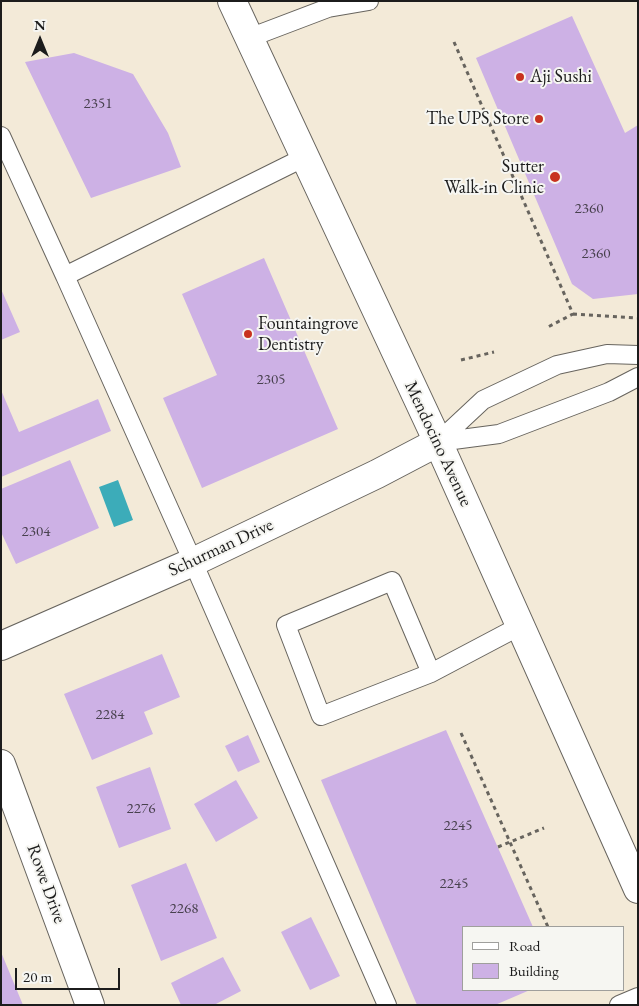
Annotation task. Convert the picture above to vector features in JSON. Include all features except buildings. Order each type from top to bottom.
[{"type":"main road","name":"Mendocino Avenue","points":[[232,1],[438,442],[638,889]]},
{"type":"main road","name":"Schurman Drive","points":[[1,646],[193,562],[377,474],[438,442]]},
{"type":"main road","name":"Rowe Drive","points":[[1,764],[90,1005]]},
{"type":"lane","points":[[249,38],[328,8],[368,1]]},
{"type":"lane","points":[[1,136],[193,562],[387,1005]]},
{"type":"lane","points":[[65,276],[305,157]]},
{"type":"lane","points":[[438,442],[483,400],[550,368],[607,354],[638,356]]},
{"type":"lane","points":[[438,442],[499,434],[609,392],[638,377]]},
{"type":"lane","points":[[431,673],[392,581],[286,625],[321,716],[431,673],[520,626]]},
{"type":"lane","points":[[619,1005],[638,997]]},
{"type":"path","points":[[454,42],[573,314]]},
{"type":"path","points":[[546,328],[573,314],[638,318]]},
{"type":"path","points":[[460,360],[494,352]]},
{"type":"path","points":[[462,733],[548,926]]},
{"type":"path","points":[[498,847],[544,828]]},
{"type":"water","points":[[118,480],[133,520],[114,527],[99,487]]},
{"type":"place","name":"Aji Sushi","points":[[520,77]]},
{"type":"place","name":"The UPS Store","points":[[539,119]]},
{"type":"place","name":"Sutter Walk-in Clinic","points":[[555,177]]},
{"type":"place","name":"Fountaingrove Dentistry","points":[[248,334]]}]
